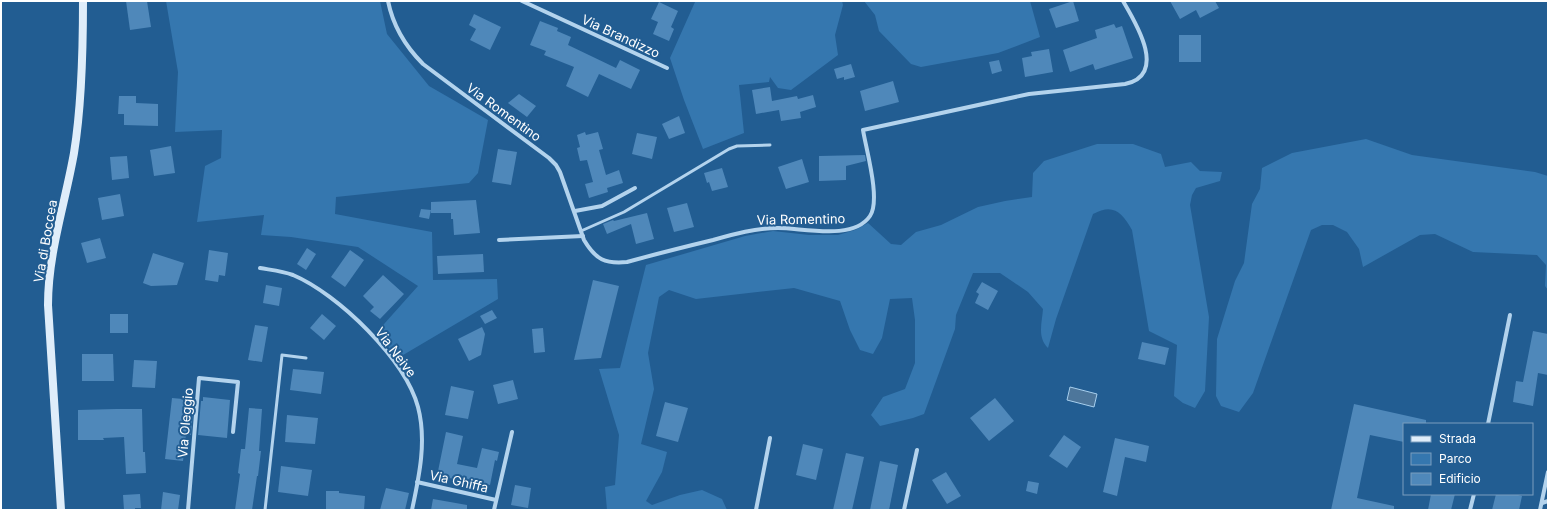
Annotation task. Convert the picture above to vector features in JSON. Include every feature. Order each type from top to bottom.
[{"type":"street","name":"Via di Boccea","points":[[61,510],[48,285],[50,267],[67,188],[78,124],[83,1]]},
{"type":"street","name":"Via Romentino","points":[[388,1],[399,34],[415,56],[423,64],[549,158],[556,165],[589,249],[595,255],[609,262],[618,263],[627,262],[741,232],[761,229],[792,228],[830,231],[858,226],[867,220],[871,215],[874,203],[873,183],[863,130],[1029,94],[1125,84],[1135,80],[1143,73],[1146,66],[1144,40],[1123,1]]},
{"type":"street","name":"Via Brandizzo","points":[[522,1],[667,68]]},
{"type":"street","points":[[574,211],[602,206],[635,188]]},
{"type":"street","points":[[499,240],[582,233]]},
{"type":"street","name":"Via Neive","points":[[260,268],[291,275],[328,296],[358,322],[392,359],[406,379],[418,407],[422,434],[421,460],[412,510]]},
{"type":"street","points":[[1488,423],[1510,315]]},
{"type":"street","name":"Via Oleggio","points":[[188,510],[199,378],[238,382],[233,432]]},
{"type":"street","points":[[494,510],[512,432]]},
{"type":"street","points":[[756,510],[770,438]]},
{"type":"street","points":[[904,510],[917,450]]},
{"type":"street","points":[[1540,510],[1548,472]]},
{"type":"street","name":"Via Ghiffa","points":[[417,482],[496,500]]},
{"type":"street","points":[[1470,510],[1474,495]]},
{"type":"street","points":[[1542,504],[1548,500]]},
{"type":"lane","points":[[582,233],[624,212],[729,149],[742,146],[770,145]]},
{"type":"lane","points":[[265,510],[282,355],[306,358]]},
{"type":"green space","points":[[166,1],[380,1],[387,34],[429,86],[488,120],[478,173],[469,183],[336,197],[335,214],[432,232],[433,280],[497,279],[498,299],[398,358],[376,333],[418,286],[358,247],[291,237],[261,235],[264,215],[197,222],[205,166],[221,158],[222,130],[175,132],[178,72]]},
{"type":"green space","points":[[694,1],[842,1],[843,5],[835,35],[838,55],[791,90],[778,88],[770,77],[769,82],[739,85],[744,133],[703,149],[670,58],[695,2]]},
{"type":"green space","points":[[864,1],[1030,1],[1040,37],[998,53],[921,67],[911,64],[879,31],[875,15]]},
{"type":"green space","points":[[1366,139],[1412,155],[1535,172],[1548,176],[1548,290],[1545,286],[1546,265],[1537,255],[1473,252],[1435,234],[1420,235],[1363,267],[1359,249],[1347,232],[1333,225],[1322,225],[1311,230],[1253,393],[1239,412],[1221,406],[1216,396],[1217,339],[1235,281],[1244,263],[1252,204],[1260,189],[1262,168],[1292,153]]},
{"type":"green space","points":[[1097,144],[1133,144],[1161,154],[1165,167],[1191,162],[1200,171],[1222,172],[1220,181],[1196,188],[1192,195],[1190,205],[1209,317],[1205,391],[1195,408],[1183,403],[1174,396],[1177,345],[1149,331],[1132,230],[1121,214],[1111,209],[1106,209],[1093,214],[1056,319],[1048,348],[1041,335],[1043,309],[1028,292],[1000,273],[973,273],[956,315],[955,329],[924,414],[880,426],[871,415],[883,397],[905,389],[915,363],[915,320],[912,298],[890,299],[882,338],[873,354],[860,350],[850,330],[840,301],[794,288],[696,299],[669,290],[659,297],[648,353],[654,389],[641,444],[667,452],[662,472],[646,501],[652,505],[680,495],[702,490],[722,499],[727,510],[607,510],[605,487],[615,485],[619,435],[599,369],[620,368],[646,265],[745,236],[773,231],[809,235],[838,235],[855,230],[868,223],[891,244],[901,245],[916,232],[941,225],[978,207],[1032,197],[1033,173],[1044,161]]},
{"type":"shaded area","points":[[1070,387],[1097,394],[1094,407],[1067,400]]},
{"type":"building","points":[[126,1],[147,1],[151,27],[130,30]]},
{"type":"building","points":[[1073,1],[1079,21],[1056,28],[1049,9]]},
{"type":"building","points":[[1170,1],[1215,1],[1219,8],[1200,18],[1196,10],[1180,19]]},
{"type":"building","points":[[659,2],[678,11],[671,27],[674,29],[669,41],[653,34],[658,22],[651,19]]},
{"type":"building","points":[[474,14],[501,27],[490,50],[470,40],[476,29],[469,25]]},
{"type":"building","points":[[540,21],[558,28],[557,31],[571,37],[568,45],[616,68],[620,60],[640,70],[631,89],[599,74],[588,97],[566,86],[574,67],[544,55],[546,51],[530,45]]},
{"type":"building","points":[[1114,24],[1116,28],[1122,26],[1133,58],[1095,70],[1093,64],[1070,72],[1063,50],[1097,38],[1095,30]]},
{"type":"building","points":[[1179,35],[1201,35],[1201,62],[1179,62]]},
{"type":"building","points":[[1049,49],[1053,72],[1025,77],[1022,58],[1032,56],[1031,52]]},
{"type":"building","points":[[999,60],[1002,71],[992,74],[989,62]]},
{"type":"building","points":[[851,64],[855,77],[844,80],[844,77],[837,79],[834,69]]},
{"type":"building","points":[[893,81],[899,102],[865,111],[860,91]]},
{"type":"building","points":[[770,87],[772,101],[797,96],[798,99],[813,95],[816,107],[800,112],[801,118],[781,121],[779,110],[756,114],[752,90]]},
{"type":"building","points":[[519,94],[536,106],[527,117],[508,103]]},
{"type":"building","points":[[119,96],[136,96],[136,103],[158,104],[158,126],[124,125],[124,114],[118,114]]},
{"type":"building","points":[[679,116],[685,133],[669,139],[662,124]]},
{"type":"building","points":[[585,132],[586,135],[598,132],[603,149],[599,150],[606,175],[619,170],[623,183],[607,188],[608,192],[589,198],[585,184],[593,182],[587,160],[580,161],[577,148],[580,147],[577,135]]},
{"type":"building","points":[[637,133],[657,137],[652,159],[632,154]]},
{"type":"building","points":[[171,146],[175,173],[154,176],[150,150]]},
{"type":"building","points":[[498,149],[517,152],[511,185],[492,182]]},
{"type":"building","points":[[865,155],[866,161],[846,166],[846,180],[819,181],[819,156]]},
{"type":"building","points":[[127,156],[129,178],[112,180],[110,157]]},
{"type":"building","points":[[802,159],[809,182],[786,189],[778,167]]},
{"type":"building","points":[[722,168],[728,187],[712,191],[709,182],[707,183],[704,173]]},
{"type":"building","points":[[120,194],[124,216],[102,220],[98,198]]},
{"type":"building","points":[[476,200],[480,233],[454,235],[451,213],[431,213],[431,202]]},
{"type":"building","points":[[687,203],[694,227],[674,232],[667,208]]},
{"type":"building","points":[[421,209],[431,210],[429,219],[419,217]]},
{"type":"building","points":[[647,213],[654,239],[636,244],[631,224],[607,234],[603,224],[613,220]]},
{"type":"building","points":[[100,238],[106,258],[87,263],[81,243]]},
{"type":"building","points":[[307,248],[316,254],[306,270],[297,264]]},
{"type":"building","points":[[209,250],[228,253],[225,276],[219,275],[218,282],[205,280]]},
{"type":"building","points":[[350,250],[364,260],[345,287],[331,277]]},
{"type":"building","points":[[153,253],[184,263],[177,285],[151,286],[143,283]]},
{"type":"building","points":[[483,254],[484,272],[438,274],[437,256]]},
{"type":"building","points":[[383,275],[404,294],[380,319],[370,311],[374,307],[363,296]]},
{"type":"building","points":[[593,280],[619,286],[601,358],[574,360]]},
{"type":"building","points":[[982,282],[998,291],[988,310],[975,303],[979,294],[976,292]]},
{"type":"building","points":[[266,285],[282,288],[279,306],[263,303]]},
{"type":"building","points":[[492,310],[497,318],[485,324],[480,316]]},
{"type":"building","points":[[110,314],[128,314],[128,333],[110,333]]},
{"type":"building","points":[[322,314],[336,326],[324,340],[310,328]]},
{"type":"building","points":[[255,325],[268,327],[262,362],[248,360]]},
{"type":"building","points":[[482,327],[485,334],[481,355],[469,361],[458,339]]},
{"type":"building","points":[[543,328],[545,352],[534,353],[532,329]]},
{"type":"building","points":[[1533,331],[1548,334],[1548,375],[1538,373],[1533,406],[1513,402],[1516,381],[1523,382]]},
{"type":"building","points":[[1142,342],[1169,348],[1165,365],[1138,359]]},
{"type":"building","points":[[82,354],[113,354],[114,381],[82,381]]},
{"type":"building","points":[[134,360],[157,361],[155,388],[132,387]]},
{"type":"building","points":[[293,369],[324,372],[321,394],[290,390]]},
{"type":"building","points":[[513,380],[518,399],[498,404],[493,385]]},
{"type":"building","points":[[451,386],[474,391],[468,419],[445,415]]},
{"type":"building","points":[[203,397],[230,400],[227,438],[198,435],[201,401],[203,401]]},
{"type":"building","points":[[172,398],[194,400],[191,435],[186,434],[183,461],[165,459]]},
{"type":"building","points":[[995,398],[1014,421],[989,441],[970,418]]},
{"type":"building","points":[[665,402],[688,408],[678,442],[656,436]]},
{"type":"building","points":[[1354,404],[1426,420],[1426,423],[1403,423],[1403,442],[1370,435],[1357,498],[1394,506],[1394,510],[1331,510]]},
{"type":"building","points":[[249,408],[262,409],[259,451],[261,451],[258,476],[252,510],[235,510],[240,474],[238,473],[241,449],[245,449]]},
{"type":"building","points":[[142,409],[143,452],[145,452],[146,473],[126,474],[124,437],[103,438],[104,440],[78,440],[78,410]]},
{"type":"building","points":[[287,415],[318,418],[315,444],[285,442]]},
{"type":"building","points":[[446,432],[463,436],[457,464],[477,468],[482,448],[499,452],[497,461],[495,460],[490,485],[437,476]]},
{"type":"building","points":[[1064,435],[1081,447],[1067,468],[1049,456]]},
{"type":"building","points":[[1115,438],[1149,446],[1146,462],[1125,457],[1117,496],[1103,492]]},
{"type":"building","points":[[803,444],[823,449],[816,480],[796,475]]},
{"type":"building","points":[[846,453],[864,457],[852,510],[833,510]]},
{"type":"building","points":[[880,461],[898,465],[889,510],[870,510]]},
{"type":"building","points":[[281,466],[312,470],[308,496],[278,492]]},
{"type":"building","points":[[946,472],[961,496],[947,504],[932,480]]},
{"type":"building","points":[[1028,481],[1039,483],[1037,494],[1026,491]]},
{"type":"building","points":[[515,485],[531,488],[528,508],[511,505]]},
{"type":"building","points":[[386,488],[409,493],[405,510],[380,510]]},
{"type":"building","points":[[326,491],[339,491],[339,493],[365,496],[364,510],[326,510]]},
{"type":"building","points":[[163,492],[180,495],[178,510],[161,510]]},
{"type":"building","points":[[140,494],[141,508],[135,508],[135,510],[124,510],[123,495]]},
{"type":"building","points":[[1431,495],[1455,495],[1451,510],[1428,510]]},
{"type":"building","points":[[1496,495],[1522,496],[1519,510],[1492,510]]},
{"type":"building","points":[[433,499],[467,505],[467,510],[431,510]]}]
